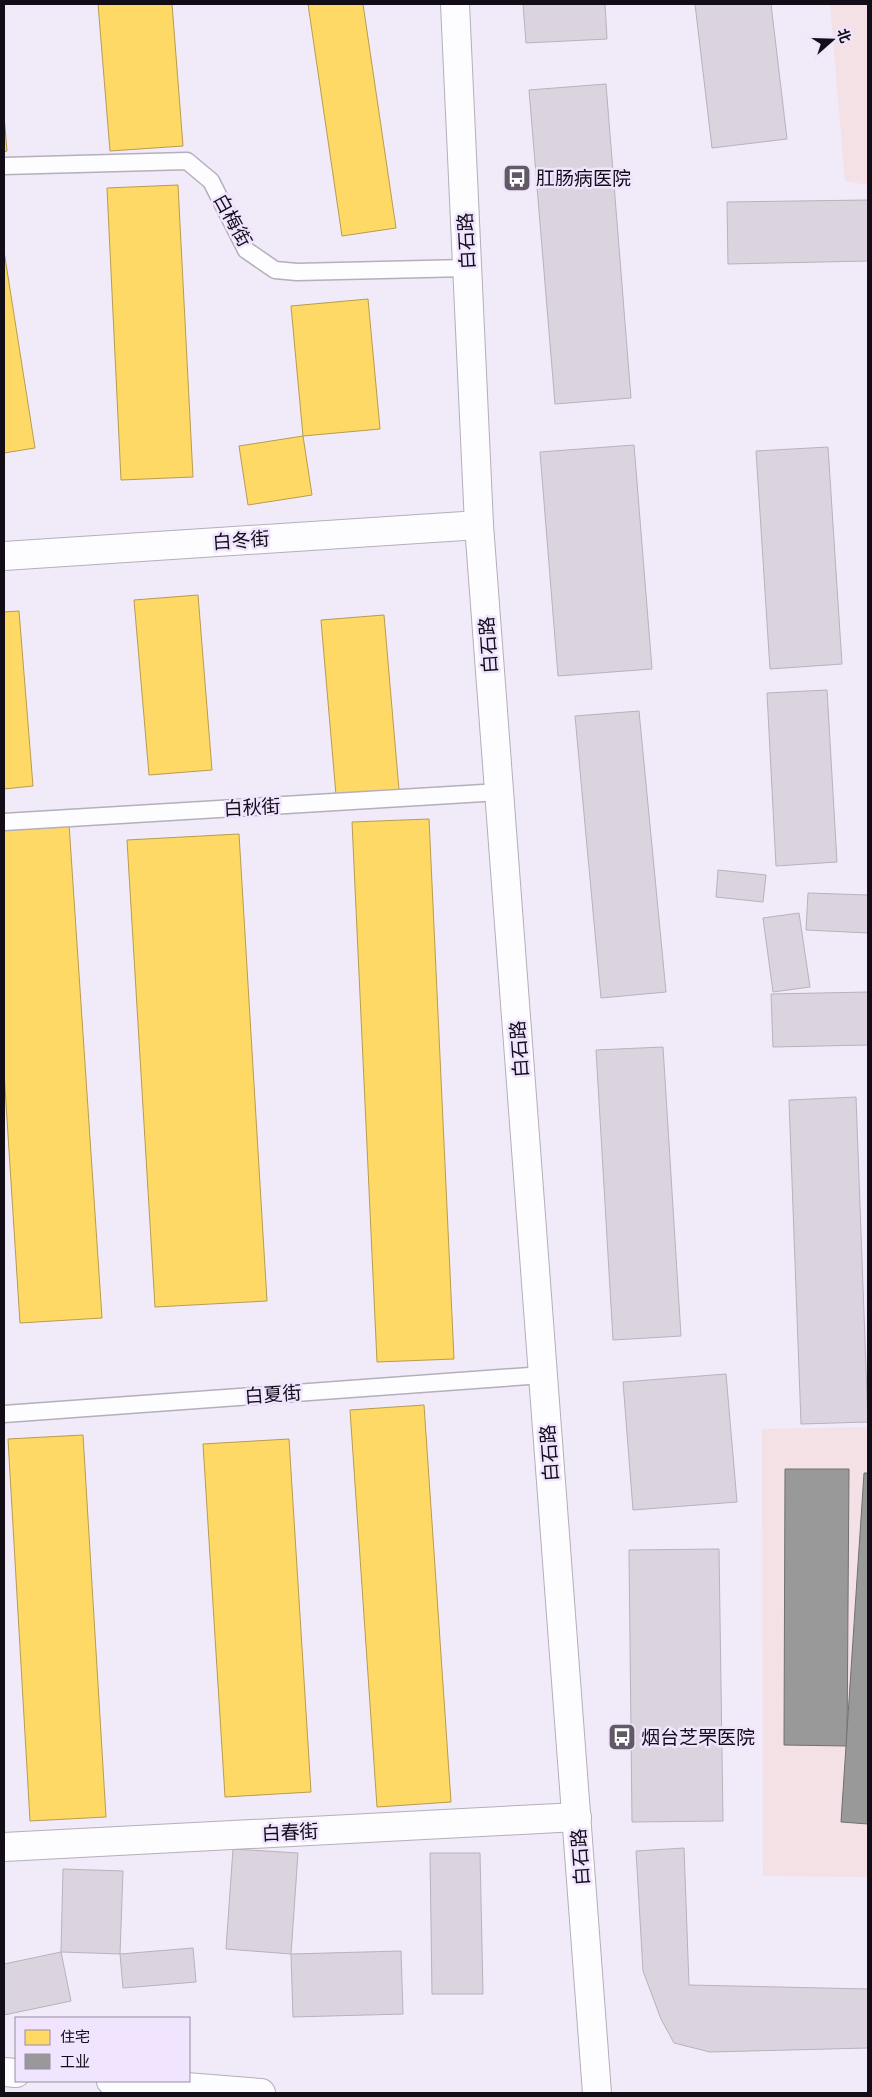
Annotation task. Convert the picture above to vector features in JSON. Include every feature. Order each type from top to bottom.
[{"type":"street","name":"白石路","points":[[455,4],[479,525],[597,2093]]},
{"type":"street","name":"白冬街","points":[[4,556],[479,525]]},
{"type":"street","name":"白春街","points":[[4,1847],[577,1817]]},
{"type":"street","points":[[124,2082],[261,2093]]},
{"type":"lane","name":"白梅街","points":[[4,166],[187,161],[212,181],[246,250],[275,270],[298,272],[467,268]]},
{"type":"lane","name":"白秋街","points":[[4,822],[500,792]]},
{"type":"lane","name":"白夏街","points":[[4,1414],[543,1375]]},
{"type":"shaded area","points":[[830,4],[868,4],[868,185],[845,181]]},
{"type":"shaded area","points":[[868,1427],[868,1877],[763,1876],[762,1429]]},
{"type":"building: 住宅","points":[[98,4],[172,4],[183,146],[110,151]]},
{"type":"building: 住宅","points":[[308,4],[363,4],[396,228],[342,236]]},
{"type":"building: 住宅","points":[[4,115],[7,151],[4,152]]},
{"type":"building: 住宅","points":[[178,185],[193,477],[121,480],[107,188]]},
{"type":"building: 住宅","points":[[4,251],[35,448],[4,453]]},
{"type":"building: 住宅","points":[[368,299],[380,429],[303,436],[291,306]]},
{"type":"building: 住宅","points":[[303,436],[312,495],[248,505],[239,446]]},
{"type":"building: 住宅","points":[[198,595],[212,770],[149,775],[134,600]]},
{"type":"building: 住宅","points":[[19,611],[33,786],[4,789],[4,612]]},
{"type":"building: 住宅","points":[[384,615],[399,790],[336,795],[321,620]]},
{"type":"building: 住宅","points":[[429,819],[454,1359],[377,1362],[352,822]]},
{"type":"building: 住宅","points":[[69,824],[102,1318],[20,1323],[4,1072],[4,828]]},
{"type":"building: 住宅","points":[[239,834],[267,1301],[155,1307],[127,840]]},
{"type":"building: 住宅","points":[[424,1405],[451,1802],[377,1807],[350,1410]]},
{"type":"building: 住宅","points":[[83,1435],[106,1817],[30,1821],[8,1439]]},
{"type":"building: 住宅","points":[[289,1439],[311,1792],[225,1797],[203,1444]]},
{"type":"building: 工业","points":[[785,1469],[849,1469],[847,1746],[784,1745]]},
{"type":"building: 工业","points":[[864,1473],[868,1473],[868,1824],[841,1822]]},
{"type":"building: 其他","points":[[523,4],[605,4],[607,39],[526,43]]},
{"type":"building: 其他","points":[[695,4],[771,4],[787,139],[712,148]]},
{"type":"building: 其他","points":[[606,84],[631,398],[555,404],[529,90]]},
{"type":"building: 其他","points":[[868,200],[868,261],[728,264],[727,202]]},
{"type":"building: 其他","points":[[634,445],[652,669],[558,676],[540,452]]},
{"type":"building: 其他","points":[[828,447],[842,664],[770,669],[756,451]]},
{"type":"building: 其他","points":[[827,690],[837,862],[776,866],[767,693]]},
{"type":"building: 其他","points":[[639,711],[666,992],[601,998],[575,716]]},
{"type":"building: 其他","points":[[718,870],[766,875],[763,902],[716,897]]},
{"type":"building: 其他","points":[[808,893],[868,895],[868,933],[806,930]]},
{"type":"building: 其他","points":[[799,913],[810,987],[773,992],[763,918]]},
{"type":"building: 其他","points":[[868,992],[868,1045],[773,1047],[771,994]]},
{"type":"building: 其他","points":[[663,1047],[681,1336],[613,1340],[596,1050]]},
{"type":"building: 其他","points":[[856,1097],[868,1422],[801,1424],[789,1100]]},
{"type":"building: 其他","points":[[726,1374],[737,1502],[633,1510],[623,1382]]},
{"type":"building: 其他","points":[[719,1549],[723,1821],[632,1822],[629,1550]]},
{"type":"building: 其他","points":[[684,1848],[689,1985],[868,1989],[868,2048],[710,2052],[674,2043],[661,2019],[643,1971],[636,1851]]},
{"type":"building: 其他","points":[[233,1849],[298,1853],[291,1954],[226,1949]]},
{"type":"building: 其他","points":[[430,1853],[480,1853],[483,1994],[432,1994]]},
{"type":"building: 其他","points":[[63,1869],[123,1871],[120,1954],[61,1952]]},
{"type":"building: 其他","points":[[193,1948],[196,1982],[123,1988],[120,1954]]},
{"type":"building: 其他","points":[[401,1951],[403,2014],[293,2017],[291,1954]]},
{"type":"building: 其他","points":[[61,1952],[71,2001],[4,2015],[4,1964]]},
{"type":"place","name":"肛肠病医院","points":[[517,178]]},
{"type":"place","name":"烟台芝罘医院","points":[[622,1737]]}]
